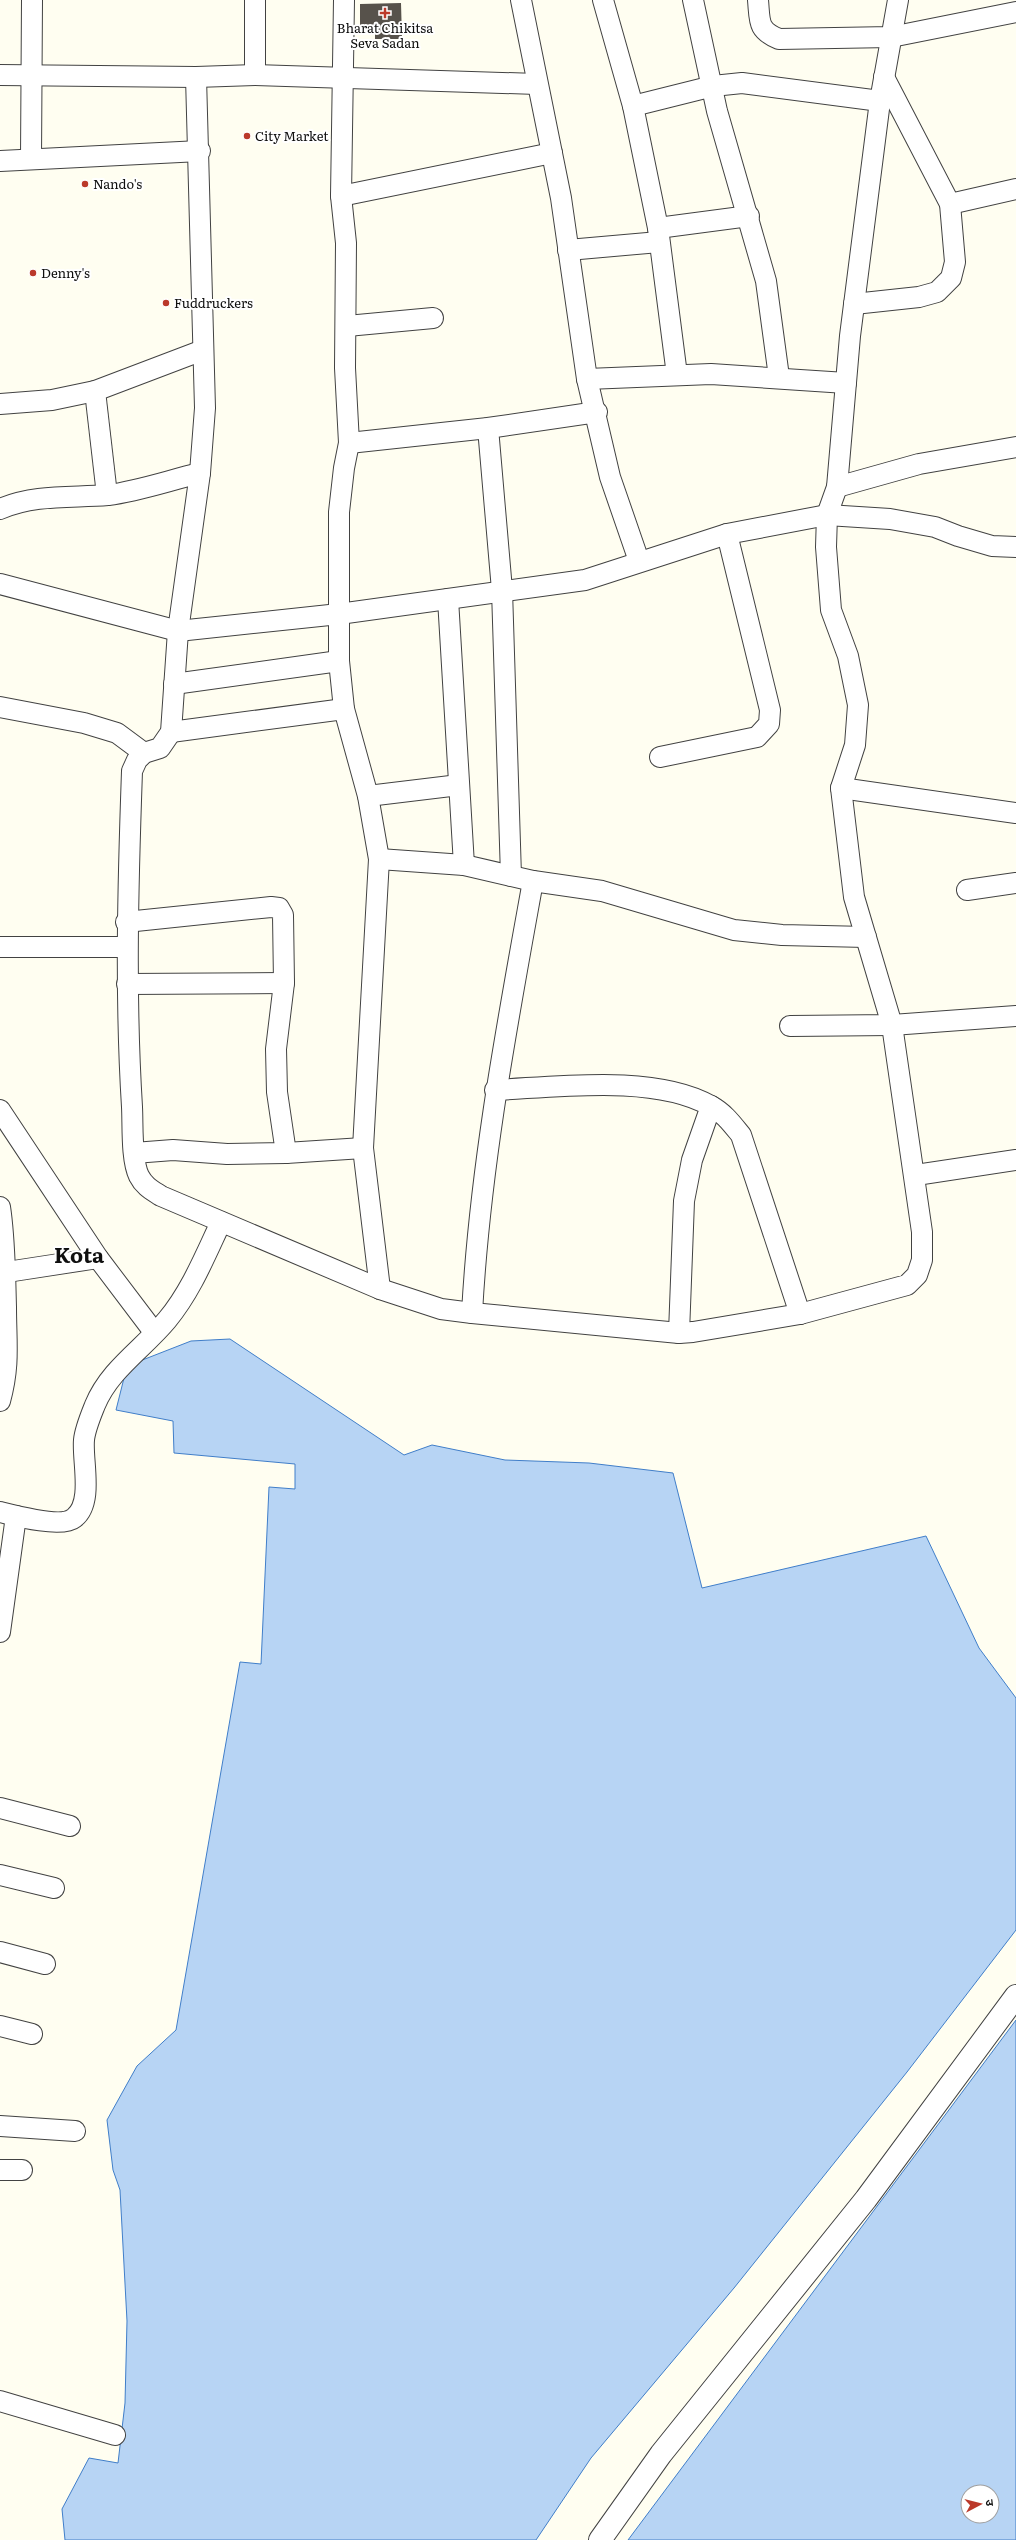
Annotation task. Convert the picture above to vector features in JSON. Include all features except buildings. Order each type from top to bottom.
[{"type":"street","points":[[31,158],[30,76],[32,0]]},
{"type":"street","points":[[255,0],[255,75]]},
{"type":"street","points":[[344,0],[341,196],[346,243],[347,326],[345,368],[349,443],[344,468],[339,512],[339,661],[344,709],[368,796],[379,859],[363,1148],[380,1289]]},
{"type":"street","points":[[521,0],[552,153],[587,379],[597,412],[610,477],[639,561]]},
{"type":"street","points":[[604,0],[633,106],[658,235],[677,375]]},
{"type":"street","points":[[692,0],[718,111],[766,281],[779,377]]},
{"type":"street","points":[[758,0],[760,25],[766,34],[779,39],[891,37],[1016,12]]},
{"type":"street","points":[[196,77],[200,151],[205,408],[200,473],[178,631],[171,732],[160,748],[144,754],[137,760],[132,772],[126,947],[134,1153],[138,1175],[147,1187],[161,1196],[380,1289],[441,1309],[679,1333],[800,1314],[907,1285],[917,1275],[922,1260],[922,1232],[916,1175],[892,1026],[854,897],[841,788],[855,745],[858,705],[848,656],[831,610],[826,547],[826,515],[837,487],[854,304],[880,101],[898,0]]},
{"type":"street","points":[[0,75],[196,77],[255,75],[537,84]]},
{"type":"street","points":[[854,304],[919,297],[937,292],[951,278],[955,262],[950,204],[884,77]]},
{"type":"street","points":[[633,106],[713,86],[742,83],[880,101]]},
{"type":"street","points":[[0,161],[31,158],[200,151]]},
{"type":"street","points":[[341,196],[552,153]]},
{"type":"street","points":[[950,204],[1016,188]]},
{"type":"street","points":[[568,250],[658,235],[748,216]]},
{"type":"street","points":[[347,326],[433,318]]},
{"type":"street","points":[[0,404],[52,400],[96,391],[203,350]]},
{"type":"street","points":[[587,379],[711,374],[779,377],[846,383]]},
{"type":"street","points":[[96,391],[107,495]]},
{"type":"street","points":[[349,443],[488,428],[597,412]]},
{"type":"street","points":[[488,428],[502,590],[511,876]]},
{"type":"street","points":[[837,487],[919,464],[1016,447]]},
{"type":"street","points":[[0,509],[19,501],[41,497],[107,495],[200,473]]},
{"type":"street","points":[[0,584],[178,631],[340,614],[502,590],[585,580],[618,571],[639,561],[727,534],[826,515],[890,519],[935,527],[958,536],[992,546],[1016,547]]},
{"type":"street","points":[[660,757],[757,737],[768,724],[770,710],[727,534]]},
{"type":"street","points":[[448,599],[464,865]]},
{"type":"street","points":[[174,684],[339,661]]},
{"type":"street","points":[[0,706],[84,723],[117,733],[144,754]]},
{"type":"street","points":[[171,732],[344,709]]},
{"type":"street","points":[[368,796],[459,785]]},
{"type":"street","points":[[841,788],[1016,813]]},
{"type":"street","points":[[379,859],[464,865],[533,881],[602,892],[734,930],[782,935],[866,937]]},
{"type":"street","points":[[472,1313],[476,1234],[495,1090],[533,881]]},
{"type":"street","points":[[967,890],[1016,883]]},
{"type":"street","points":[[126,922],[263,908],[279,908],[283,915],[284,982],[276,1049],[277,1092],[286,1153]]},
{"type":"street","points":[[0,947],[126,947]]},
{"type":"street","points":[[127,984],[284,982]]},
{"type":"street","points":[[790,1026],[892,1026],[1016,1016]]},
{"type":"street","points":[[495,1090],[607,1084],[681,1092],[711,1106],[725,1116],[742,1135],[800,1314]]},
{"type":"street","points":[[679,1333],[684,1201],[692,1160],[711,1106]]},
{"type":"street","points":[[0,1110],[98,1258],[154,1332]]},
{"type":"street","points":[[134,1153],[173,1150],[228,1154],[286,1153],[363,1148]]},
{"type":"street","points":[[916,1175],[1016,1160]]},
{"type":"street","points":[[0,1207],[4,1280],[4,1337],[7,1376],[0,1401]]},
{"type":"street","points":[[0,1632],[8,1514],[62,1523],[74,1519],[81,1510],[86,1491],[84,1438],[95,1404],[109,1379],[154,1332],[189,1290],[221,1222]]},
{"type":"street","points":[[4,1280],[98,1258]]},
{"type":"street","points":[[0,1808],[70,1826]]},
{"type":"street","points":[[0,1875],[54,1888]]},
{"type":"street","points":[[0,1952],[45,1964]]},
{"type":"street","points":[[600,2540],[661,2454],[866,2199],[1016,1996]]},
{"type":"street","points":[[0,2026],[32,2034]]},
{"type":"street","points":[[0,2126],[75,2131]]},
{"type":"street","points":[[0,2170],[22,2170]]},
{"type":"street","points":[[0,2402],[115,2436]]},
{"type":"water","points":[[230,1339],[404,1455],[432,1445],[505,1460],[589,1463],[673,1473],[702,1588],[926,1536],[979,1648],[1016,1698],[1016,1930],[907,2072],[734,2288],[591,2458],[536,2540],[65,2540],[62,2509],[89,2458],[118,2463],[125,2403],[127,2321],[120,2190],[113,2170],[107,2120],[137,2066],[176,2030],[240,1662],[261,1664],[269,1487],[295,1489],[295,1464],[174,1453],[173,1421],[116,1410],[127,1366],[191,1341]]},
{"type":"water","points":[[1016,2020],[1016,2540],[628,2540]]},
{"type":"place","name":"Bharat Chikitsa Seva Sadan","points":[[385,13]]},
{"type":"place","name":"City Market","points":[[247,136]]},
{"type":"place","name":"Nando's","points":[[85,184]]},
{"type":"place","name":"Denny's","points":[[33,273]]},
{"type":"place","name":"Fuddruckers","points":[[166,303]]},
{"type":"district","name":"Kota","points":[[79,1256]]}]
